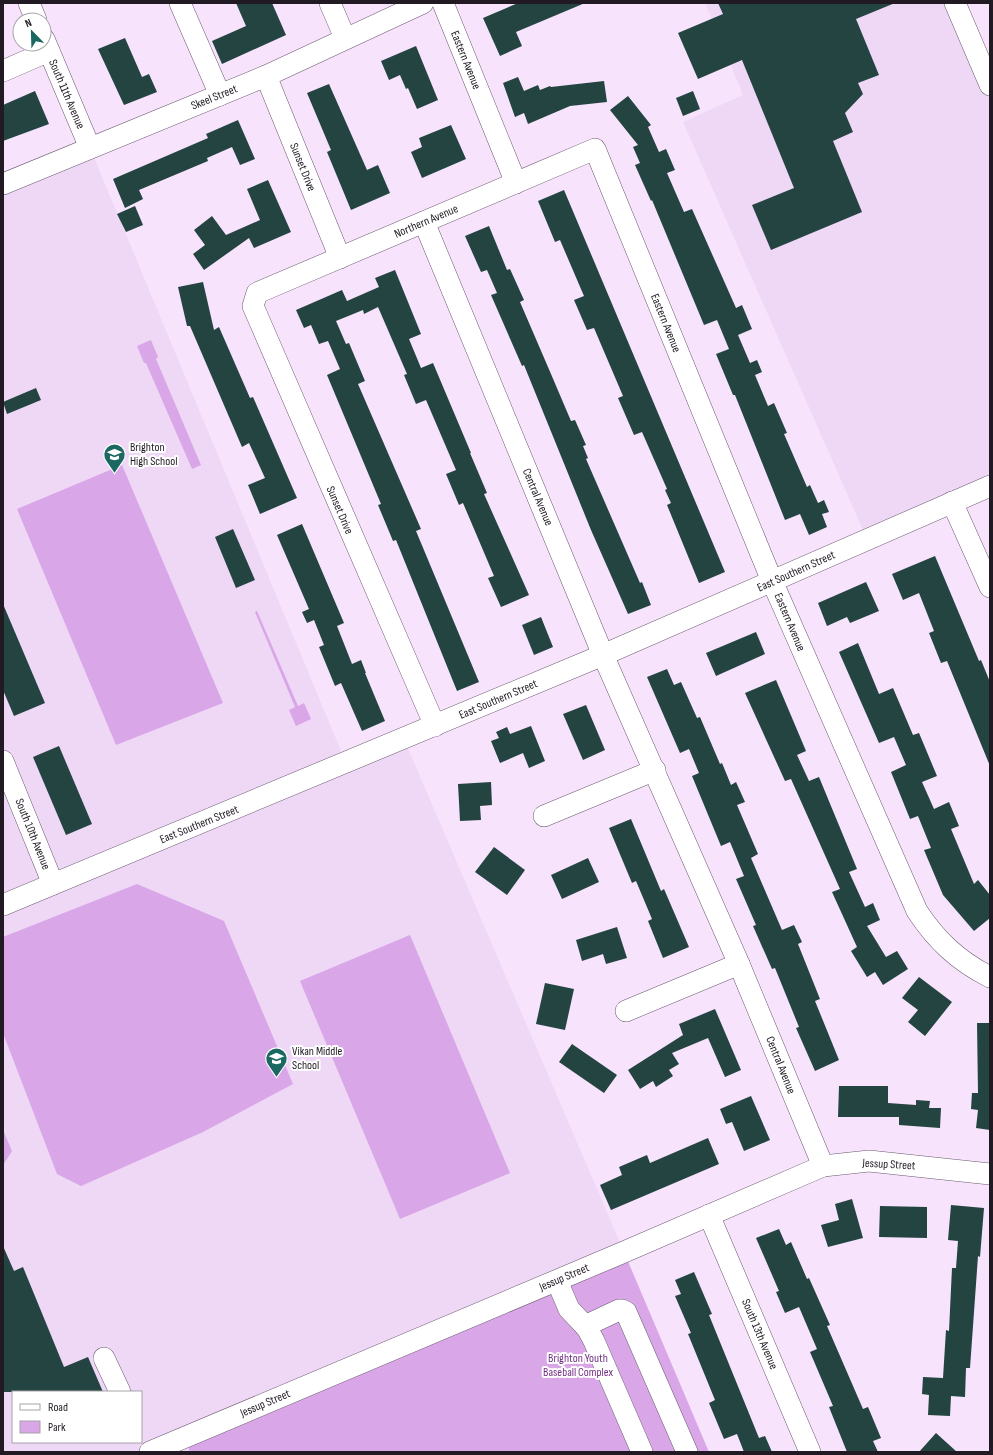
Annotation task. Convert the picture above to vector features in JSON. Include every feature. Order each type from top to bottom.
[{"type":"street","points":[[180,3],[220,95]]},
{"type":"street","points":[[330,3],[345,38]]},
{"type":"street","name":"Skeel Street","points":[[3,184],[266,76],[423,3]]},
{"type":"street","name":"Eastern Avenue","points":[[443,3],[516,183]]},
{"type":"street","points":[[955,3],[990,85]]},
{"type":"street","points":[[3,71],[35,52]]},
{"type":"street","name":"South 11th Avenue","points":[[50,52],[90,148]]},
{"type":"street","name":"Sunset Drive","points":[[266,76],[340,258]]},
{"type":"street","name":"Eastern Avenue","points":[[594,149],[772,581],[917,911],[942,945],[975,970],[990,977]]},
{"type":"street","name":"Northern Avenue","points":[[257,293],[594,149]]},
{"type":"street","name":"Central Avenue","points":[[424,222],[604,655],[739,964],[822,1166]]},
{"type":"street","name":"Sunset Drive","points":[[257,293],[253,306],[435,726]]},
{"type":"street","name":"East Southern Street","points":[[3,905],[604,655],[990,486]]},
{"type":"street","points":[[952,502],[990,587]]},
{"type":"street","name":"South 10th Avenue","points":[[3,761],[53,884]]},
{"type":"street","points":[[544,816],[655,770]]},
{"type":"street","points":[[626,1012],[739,964]]},
{"type":"street","name":"Jessup Street","points":[[150,1452],[822,1166],[869,1161],[990,1174]]},
{"type":"street","name":"South 13th Avenue","points":[[709,1215],[810,1452]]},
{"type":"street","points":[[557,1280],[569,1309],[584,1326],[594,1341],[642,1452]]},
{"type":"street","points":[[584,1326],[618,1310],[626,1312],[687,1452]]},
{"type":"street","points":[[104,1358],[120,1391]]},
{"type":"street","points":[[142,1442],[146,1452]]},
{"type":"shaded area","points":[[705,3],[955,3],[990,85],[990,486],[867,539],[683,122],[743,95]]},
{"type":"shaded area","name":"Vikan Middle School","points":[[90,148],[346,763],[404,739],[624,1252],[184,1438],[190,1452],[3,1452],[3,184]]},
{"type":"green space","points":[[151,340],[158,357],[156,359],[201,465],[192,469],[146,363],[144,363],[137,346]]},
{"type":"green space","points":[[122,465],[223,703],[116,745],[17,509]]},
{"type":"green space","points":[[257,611],[298,706],[304,703],[311,719],[296,726],[289,710],[295,707],[255,612]]},
{"type":"green space","points":[[137,884],[224,921],[293,1084],[203,1132],[81,1186],[57,1174],[3,1033],[3,937]]},
{"type":"green space","points":[[410,935],[510,1173],[400,1219],[300,981]]},
{"type":"green space","points":[[3,1130],[12,1151],[3,1165]]},
{"type":"green space","name":"Brighton Youth Baseball Complex","points":[[624,1252],[709,1452],[190,1452],[184,1437]]},
{"type":"building","points":[[236,3],[272,3],[286,35],[222,64],[212,41],[246,26]]},
{"type":"building","points":[[518,3],[585,3],[516,32],[522,46],[500,56],[483,18]]},
{"type":"building","points":[[718,3],[895,3],[856,19],[879,75],[858,83],[863,94],[845,113],[853,132],[833,141],[862,212],[771,250],[752,205],[794,188],[742,60],[698,79],[678,33],[723,14]]},
{"type":"building","points":[[125,38],[142,77],[149,74],[157,92],[124,105],[98,49]]},
{"type":"building","points":[[416,46],[438,100],[417,109],[408,88],[406,89],[400,75],[389,80],[381,61]]},
{"type":"building","points":[[518,77],[524,91],[538,85],[540,90],[550,86],[604,81],[607,102],[570,106],[528,124],[524,113],[515,117],[503,83]]},
{"type":"building","points":[[329,84],[367,170],[378,165],[390,193],[351,210],[327,152],[331,150],[307,93]]},
{"type":"building","points":[[35,91],[49,124],[3,141],[3,105]]},
{"type":"building","points":[[693,91],[700,109],[683,116],[676,98]]},
{"type":"building","points":[[628,96],[651,125],[648,127],[659,152],[666,149],[675,170],[667,173],[684,212],[692,209],[736,308],[742,305],[752,329],[738,335],[750,363],[757,360],[762,372],[755,375],[768,406],[774,403],[787,433],[784,434],[807,487],[810,485],[818,503],[824,500],[829,512],[822,514],[827,527],[809,535],[800,514],[785,520],[735,395],[733,395],[716,354],[729,349],[717,320],[704,325],[652,200],[651,201],[635,165],[640,163],[633,147],[638,145],[610,110]]},
{"type":"building","points":[[238,120],[255,159],[240,165],[232,147],[207,158],[208,161],[139,190],[143,199],[125,208],[113,179],[208,138],[206,134]]},
{"type":"building","points":[[451,125],[466,159],[422,178],[411,152],[422,147],[419,138]]},
{"type":"building","points":[[268,180],[291,232],[254,248],[249,238],[204,270],[193,254],[205,245],[194,230],[212,216],[226,235],[260,220],[247,189]]},
{"type":"building","points":[[564,190],[725,572],[699,583],[667,505],[671,503],[665,490],[667,489],[642,432],[634,435],[618,398],[623,396],[594,328],[587,330],[574,300],[584,296],[560,240],[555,242],[538,201]]},
{"type":"building","points":[[135,206],[143,225],[126,232],[117,214]]},
{"type":"building","points":[[489,226],[507,270],[510,269],[524,300],[520,302],[571,421],[575,420],[586,445],[583,446],[588,458],[586,459],[651,605],[628,614],[591,530],[524,365],[522,366],[491,295],[497,293],[487,270],[481,272],[465,236]]},
{"type":"building","points":[[395,270],[421,334],[409,339],[421,368],[433,363],[487,493],[484,494],[529,595],[501,607],[488,578],[494,576],[463,503],[459,505],[446,474],[456,470],[426,400],[416,404],[404,375],[407,374],[378,307],[364,314],[363,310],[336,321],[346,344],[349,343],[365,381],[358,384],[421,529],[416,531],[479,682],[457,691],[396,540],[393,541],[378,505],[381,504],[327,375],[340,369],[328,341],[319,344],[311,325],[304,328],[296,310],[342,290],[347,301],[379,287],[375,278]]},
{"type":"building","points":[[203,282],[214,330],[219,327],[250,398],[253,397],[297,498],[260,514],[248,485],[265,478],[249,443],[242,447],[190,326],[187,326],[178,287]]},
{"type":"building","points":[[36,388],[41,400],[7,414],[3,402]]},
{"type":"building","points":[[302,524],[344,623],[337,626],[352,664],[361,660],[385,721],[362,731],[341,683],[335,686],[319,647],[324,645],[314,620],[307,623],[302,612],[309,609],[277,535]]},
{"type":"building","points":[[233,529],[255,580],[236,588],[215,537]]},
{"type":"building","points":[[935,556],[979,661],[981,660],[990,682],[990,766],[947,661],[941,663],[929,633],[934,631],[919,593],[903,600],[892,574]]},
{"type":"building","points":[[866,582],[879,611],[850,623],[847,617],[827,626],[818,603]]},
{"type":"building","points":[[3,604],[45,703],[14,716],[3,690]]},
{"type":"building","points":[[541,617],[553,647],[534,655],[522,625]]},
{"type":"building","points":[[756,632],[765,654],[716,676],[706,653]]},
{"type":"building","points":[[858,643],[879,694],[893,688],[913,735],[919,733],[937,776],[922,782],[934,809],[949,802],[959,826],[951,829],[974,884],[978,880],[990,895],[990,918],[974,931],[943,895],[924,850],[931,848],[918,816],[910,819],[891,772],[906,765],[894,737],[879,743],[839,652]]},
{"type":"building","points":[[667,669],[674,685],[681,682],[697,718],[700,717],[720,764],[722,763],[731,785],[736,782],[745,802],[737,805],[758,854],[751,858],[782,930],[794,925],[802,942],[798,944],[820,999],[815,1001],[839,1060],[815,1071],[796,1028],[799,1027],[775,968],[772,969],[753,926],[756,925],[736,879],[744,876],[730,842],[721,846],[692,776],[699,773],[689,749],[680,753],[647,677]]},
{"type":"building","points":[[776,680],[806,751],[797,755],[809,781],[819,777],[857,869],[849,872],[865,907],[873,903],[880,920],[867,926],[886,957],[897,951],[908,969],[883,985],[875,972],[867,977],[851,951],[857,947],[832,892],[840,889],[791,779],[785,781],[745,693]]},
{"type":"building","points":[[586,705],[605,750],[583,760],[563,714]]},
{"type":"building","points":[[531,726],[545,761],[529,768],[523,753],[500,763],[491,741],[499,738],[496,732],[507,727],[510,734]]},
{"type":"building","points":[[59,746],[92,824],[66,835],[33,757]]},
{"type":"building","points":[[491,782],[492,805],[480,806],[481,820],[460,821],[458,784]]},
{"type":"building","points":[[631,819],[661,891],[664,889],[689,947],[663,958],[648,921],[652,919],[636,881],[632,883],[609,828]]},
{"type":"building","points":[[494,847],[525,870],[507,895],[475,872]]},
{"type":"building","points":[[588,858],[599,882],[562,899],[551,875]]},
{"type":"building","points":[[617,927],[627,958],[606,964],[603,954],[582,961],[576,940]]},
{"type":"building","points":[[919,977],[952,1002],[925,1036],[908,1022],[918,1010],[902,998]]},
{"type":"building","points":[[545,983],[574,989],[565,1030],[536,1024]]},
{"type":"building","points":[[715,1009],[741,1070],[725,1077],[708,1038],[672,1053],[679,1064],[669,1070],[673,1076],[656,1087],[653,1081],[640,1089],[628,1070],[683,1035],[679,1024]]},
{"type":"building","points":[[977,1023],[990,1023],[990,1130],[976,1128],[978,1110],[971,1109],[972,1093],[978,1093]]},
{"type":"building","points":[[572,1044],[617,1075],[604,1093],[559,1062]]},
{"type":"building","points":[[839,1086],[888,1086],[888,1103],[916,1105],[916,1100],[930,1101],[929,1108],[941,1108],[940,1128],[899,1125],[899,1117],[838,1117]]},
{"type":"building","points":[[751,1096],[770,1140],[744,1151],[732,1122],[726,1124],[720,1109]]},
{"type":"building","points":[[708,1138],[719,1164],[611,1210],[600,1185],[622,1175],[619,1167],[647,1155],[650,1163]]},
{"type":"building","points":[[852,1199],[863,1238],[828,1247],[821,1225],[839,1220],[835,1204]]},
{"type":"building","points":[[951,1205],[984,1208],[980,1257],[978,1256],[970,1368],[966,1368],[965,1397],[951,1396],[950,1416],[928,1415],[929,1395],[922,1394],[923,1377],[943,1378],[946,1330],[949,1331],[952,1268],[956,1268],[958,1241],[948,1240]]},
{"type":"building","points":[[880,1206],[927,1207],[927,1238],[879,1237]]},
{"type":"building","points":[[779,1229],[786,1245],[791,1242],[807,1279],[809,1278],[830,1325],[827,1326],[863,1409],[868,1407],[881,1438],[873,1441],[878,1452],[847,1452],[829,1407],[833,1406],[810,1352],[817,1349],[799,1307],[785,1313],[776,1292],[779,1291],[756,1238]]},
{"type":"building","points":[[3,1246],[14,1271],[23,1267],[64,1367],[88,1357],[103,1391],[3,1392]]},
{"type":"building","points":[[694,1272],[712,1314],[709,1315],[759,1438],[765,1436],[772,1452],[744,1452],[737,1434],[724,1439],[709,1403],[715,1400],[688,1334],[691,1333],[675,1296],[681,1294],[675,1280]]},
{"type":"building","points":[[936,1433],[957,1452],[919,1452]]},
{"type":"place","name":"Brighton High School","points":[[114,474]]},
{"type":"place","name":"Vikan Middle School","points":[[276,1078]]}]
